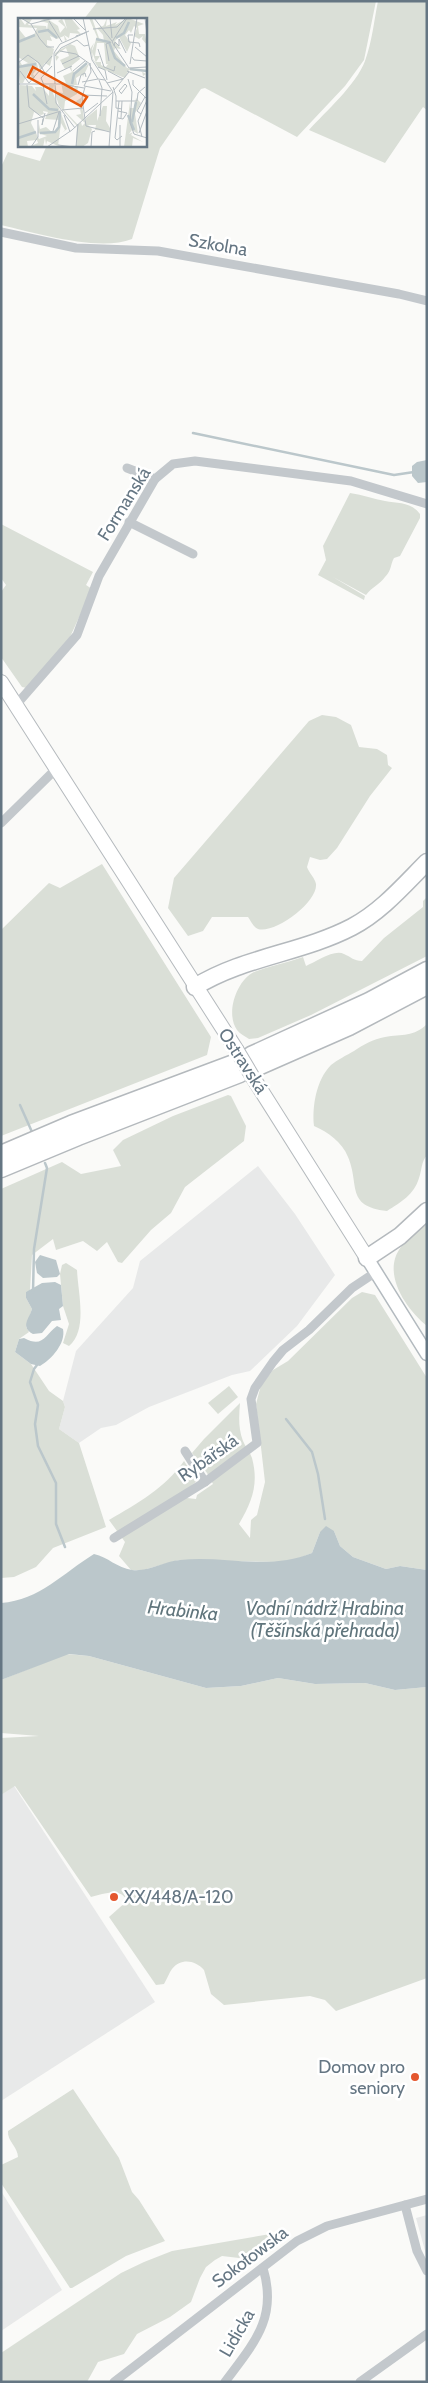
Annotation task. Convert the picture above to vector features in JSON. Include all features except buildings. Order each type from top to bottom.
[{"type":"highway","points":[[194,987],[240,966],[351,928],[378,909],[427,862]]},
{"type":"highway","points":[[1,1169],[245,1064],[427,970]]},
{"type":"highway","points":[[1,1154],[71,1124],[245,1064],[316,1042],[427,986]]},
{"type":"highway","points":[[367,1258],[400,1236],[427,1211]]},
{"type":"main road","name":"Ostravská","points":[[1,682],[367,1258]]},
{"type":"street","name":"Szkolna","points":[[1,232],[76,248],[158,251],[399,294],[427,301]]},
{"type":"street","name":"Formanská","points":[[16,705],[77,635],[99,576],[129,522],[155,478],[173,464],[194,461],[351,481],[427,504]]},
{"type":"street","points":[[127,468],[155,478]]},
{"type":"street","points":[[129,522],[193,554]]},
{"type":"street","points":[[1,823],[57,768]]},
{"type":"street","name":"Ostravská","points":[[367,1258],[427,1354]]},
{"type":"street","name":"Rybářská","points":[[114,1538],[205,1482],[257,1443],[251,1399],[255,1388],[283,1350],[309,1330],[352,1288],[376,1272]]},
{"type":"street","points":[[185,1451],[205,1482]]},
{"type":"street","name":"Sokołowska","points":[[114,2382],[297,2241],[313,2232],[427,2199]]},
{"type":"street","points":[[405,2205],[417,2251],[427,2271]]},
{"type":"street","name":"Lidicka","points":[[225,2382],[252,2346],[268,2314],[269,2286],[263,2268]]},
{"type":"street","points":[[360,2382],[427,2334]]},
{"type":"shaded area","points":[[98,1],[376,1],[364,60],[345,86],[297,137],[205,88],[201,89],[160,148],[132,239],[103,243],[67,240],[1,225],[1,167],[8,152],[40,161],[47,146],[146,146],[146,18],[85,18]]},
{"type":"shaded area","points":[[378,1],[427,1],[427,110],[423,107],[385,163],[309,130],[348,88],[361,70],[369,46]]},
{"type":"shaded area","points":[[350,493],[408,505],[420,514],[420,518],[400,556],[394,558],[390,570],[381,582],[366,595],[333,577],[365,596],[364,600],[318,575],[326,560],[323,546]]},
{"type":"shaded area","points":[[1,524],[93,572],[86,585],[92,589],[70,637],[27,688],[22,687],[1,657],[1,592],[6,585],[1,578]]},
{"type":"shaded area","points":[[322,715],[336,717],[351,725],[359,747],[377,749],[387,755],[388,765],[392,768],[370,796],[337,848],[327,859],[320,860],[310,857],[307,867],[316,884],[315,891],[303,907],[294,915],[275,927],[265,929],[256,928],[248,917],[212,917],[203,931],[188,936],[168,908],[174,878],[309,721]]},
{"type":"shaded area","points":[[102,864],[211,1037],[207,1055],[1,1136],[1,930],[49,883],[60,888]]},
{"type":"shaded area","points":[[427,897],[427,956],[311,1015],[258,1038],[249,1039],[237,1030],[232,1015],[233,1006],[238,989],[248,976],[254,972],[303,957],[306,966],[335,953],[344,954],[355,960],[362,961],[384,938],[423,907],[423,901]]},
{"type":"shaded area","points":[[427,1024],[427,1155],[417,1184],[410,1194],[387,1211],[374,1208],[359,1199],[348,1157],[342,1147],[329,1134],[314,1126],[316,1094],[326,1071],[336,1061],[372,1041],[412,1033]]},
{"type":"shaded area","points":[[228,1095],[231,1096],[246,1126],[244,1141],[185,1187],[171,1213],[151,1230],[122,1263],[118,1262],[107,1242],[97,1251],[83,1241],[56,1250],[53,1239],[32,1255],[30,1291],[26,1292],[26,1298],[32,1309],[26,1327],[29,1332],[19,1339],[15,1352],[31,1364],[49,1391],[63,1401],[65,1407],[59,1429],[79,1443],[106,1527],[53,1548],[36,1567],[14,1577],[1,1578],[1,1189],[62,1162],[81,1174],[121,1166],[113,1150],[123,1140],[173,1116]]},
{"type":"shaded area","points":[[258,1166],[295,1214],[335,1275],[297,1326],[250,1371],[232,1375],[149,1407],[116,1425],[101,1428],[79,1443],[59,1429],[65,1407],[63,1401],[76,1351],[133,1288],[140,1261]]},
{"type":"shaded area","points":[[427,1222],[427,1326],[404,1300],[395,1279],[394,1268],[396,1257],[401,1247]]},
{"type":"shaded area","points":[[66,1263],[77,1270],[80,1311],[78,1331],[75,1339],[69,1346],[63,1343],[69,1324],[63,1306],[60,1274],[62,1265]]},
{"type":"shaded area","points":[[362,1292],[375,1295],[427,1378],[427,1570],[400,1566],[386,1569],[353,1557],[340,1546],[334,1531],[320,1532],[312,1553],[297,1559],[279,1562],[179,1560],[143,1570],[131,1570],[119,1556],[125,1542],[109,1520],[160,1487],[177,1471],[184,1461],[197,1481],[185,1491],[187,1498],[196,1499],[197,1495],[213,1484],[192,1453],[240,1403],[240,1431],[252,1458],[255,1476],[251,1500],[239,1524],[250,1538],[251,1520],[257,1515],[265,1482],[256,1404],[261,1385],[273,1370],[288,1361],[352,1298]]},
{"type":"shaded area","points":[[229,1386],[238,1397],[218,1414],[208,1403]]},
{"type":"shaded area","points":[[66,1654],[89,1656],[206,1688],[241,1686],[278,1678],[315,1684],[365,1683],[395,1690],[427,1687],[427,1978],[336,2011],[325,2000],[310,1996],[224,2005],[211,1994],[204,1970],[192,1962],[176,1965],[164,1984],[156,1985],[109,1917],[127,1901],[124,1897],[121,1894],[107,1893],[91,1897],[15,1786],[1,1795],[1,1738],[39,1736],[1,1733],[1,1680]]},
{"type":"shaded area","points":[[14,1786],[155,2002],[1,2101],[1,1795]]},
{"type":"shaded area","points":[[73,2089],[119,2158],[132,2192],[165,2241],[126,2256],[70,2288],[1,2183],[1,2165],[18,2157],[18,2153],[9,2138],[8,2131]]},
{"type":"shaded area","points":[[1,2191],[62,2290],[1,2331]]},
{"type":"shaded area","points":[[427,2215],[427,2258],[416,2218]]},
{"type":"shaded area","points":[[276,2233],[260,2246],[239,2258],[222,2256],[206,2267],[191,2302],[170,2317],[137,2334],[124,2354],[98,2362],[87,2382],[1,2382],[1,2353],[121,2273],[172,2251]]},
{"type":"water","points":[[427,460],[427,482],[418,483],[412,476],[412,466],[417,462]]},
{"type":"water","points":[[40,1255],[56,1260],[60,1274],[57,1277],[43,1278],[37,1273],[35,1262]]},
{"type":"water","points":[[55,1282],[61,1285],[63,1306],[59,1309],[61,1320],[52,1321],[42,1333],[33,1334],[26,1326],[32,1309],[26,1298],[26,1292],[42,1283]]},
{"type":"water","points":[[57,1326],[63,1329],[60,1345],[53,1355],[40,1366],[31,1364],[15,1352],[19,1339],[24,1338],[35,1342],[43,1340]]},
{"type":"water","name":"Vodní nádrž Hrabina (Těšínská přehrada)","points":[[326,1526],[334,1531],[340,1546],[353,1557],[386,1569],[400,1566],[427,1570],[427,1687],[395,1690],[365,1683],[315,1684],[278,1678],[241,1686],[206,1688],[89,1656],[69,1654],[1,1680],[1,1603],[28,1597],[50,1585],[94,1554],[132,1570],[180,1560],[279,1561],[312,1553],[320,1532]]},
{"type":"waterway","points":[[193,433],[394,475],[414,472]]},
{"type":"waterway","points":[[20,1105],[32,1132]]},
{"type":"waterway","points":[[33,1292],[34,1249],[47,1168],[45,1163]]},
{"type":"waterway","points":[[37,1365],[30,1382],[38,1405],[35,1424],[38,1446],[56,1483],[56,1524],[65,1547]]},
{"type":"waterway","points":[[286,1419],[312,1452],[318,1474],[325,1519]]},
{"type":"place","name":"XX/448/A-120","points":[[114,1897]]},
{"type":"place","name":"Domov pro seniory","points":[[415,2077]]},
{"type":"water label","name":"Hrabinka","points":[[183,1610]]}]
